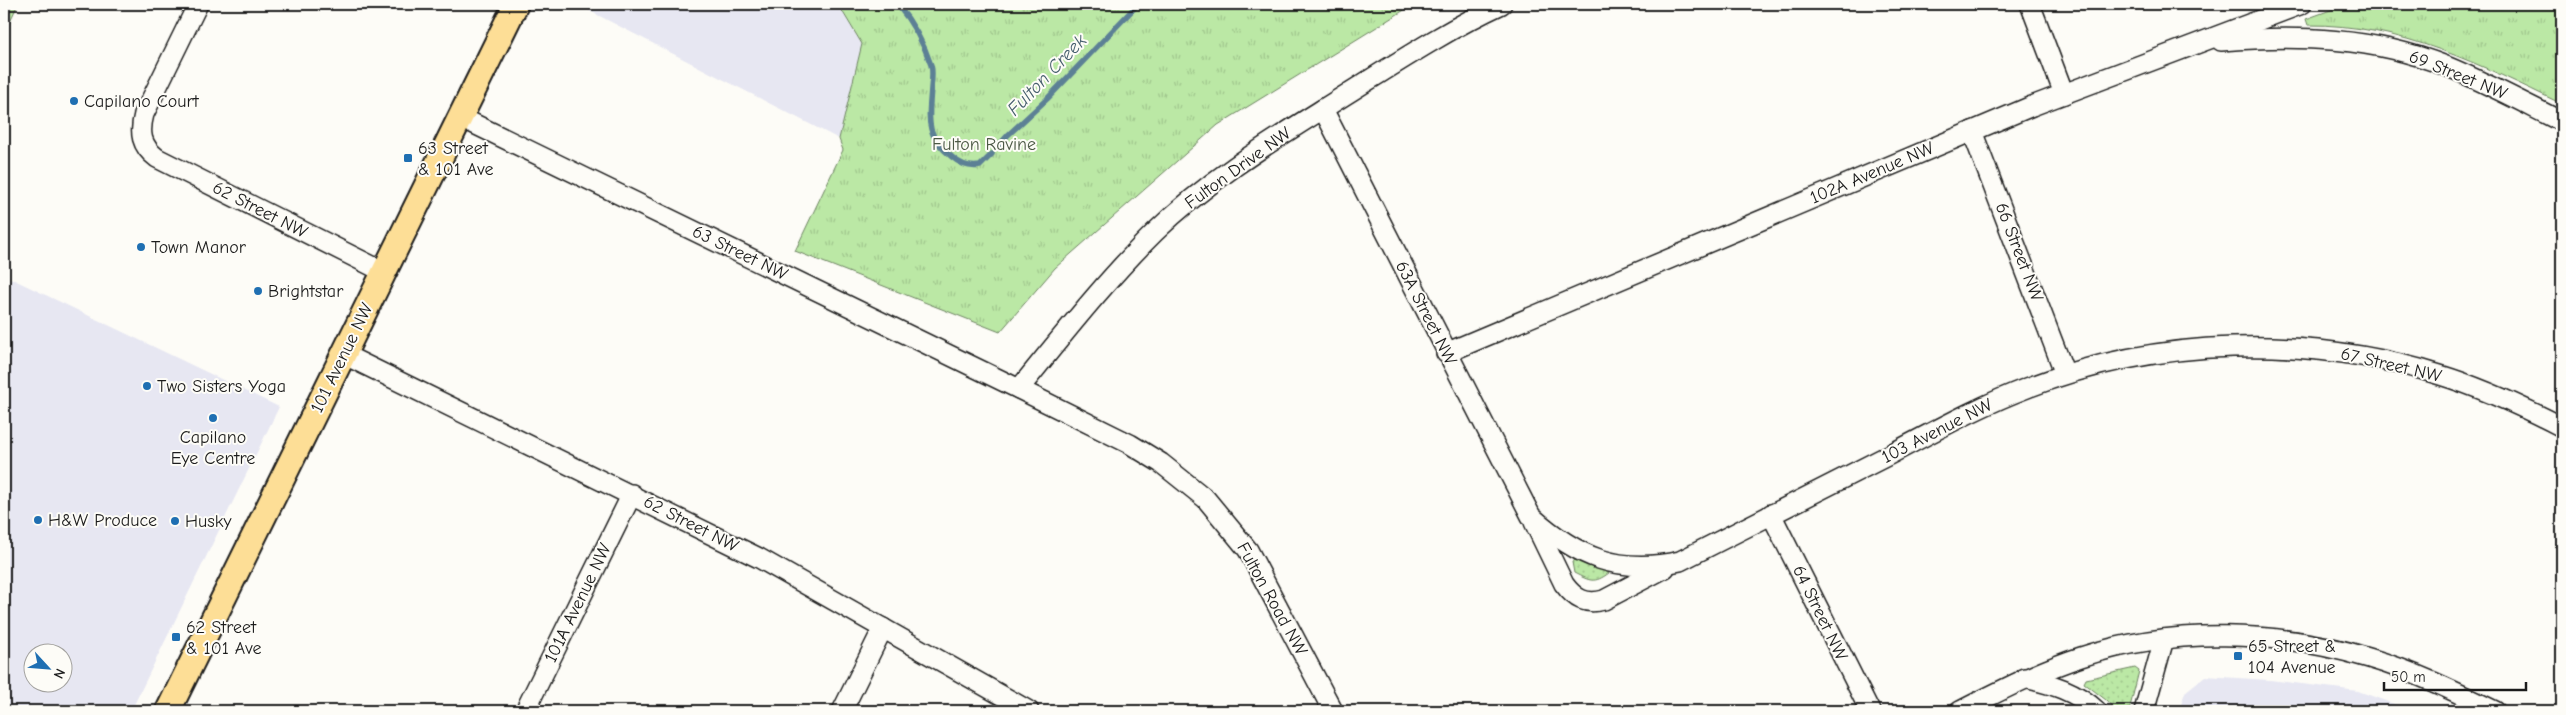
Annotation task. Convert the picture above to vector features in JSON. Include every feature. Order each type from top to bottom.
[{"type":"main road","name":"101 Avenue NW","points":[[168,711],[516,4]]},
{"type":"street","name":"62 Street NW","points":[[198,4],[144,114],[140,132],[145,147],[157,158],[384,272]]},
{"type":"street","name":"Fulton Drive NW","points":[[1019,389],[1076,317],[1157,230],[1234,166],[1428,42],[1502,4]]},
{"type":"street","points":[[2030,4],[2064,94]]},
{"type":"street","name":"102A Avenue NW","points":[[1446,353],[1972,131],[2302,4]]},
{"type":"street","name":"69 Street NW","points":[[2200,43],[2298,37],[2331,39],[2396,50],[2453,69],[2562,122]]},
{"type":"street","name":"63A Street NW","points":[[1323,109],[1564,584],[1570,592],[1582,601]]},
{"type":"street","name":"63 Street NW","points":[[460,117],[1019,389]]},
{"type":"street","name":"66 Street NW","points":[[1972,131],[2066,374]]},
{"type":"street","name":"67 Street NW","points":[[2210,348],[2242,346],[2304,349],[2382,360],[2469,385],[2562,427]]},
{"type":"street","name":"103 Avenue NW","points":[[1582,601],[1595,602],[1604,600],[1995,401],[2066,374],[2150,354],[2210,348]]},
{"type":"street","name":"62 Street NW","points":[[343,354],[632,494],[783,571],[1030,711]]},
{"type":"street","name":"Fulton Road NW","points":[[1019,389],[1130,444],[1161,463],[1206,499],[1236,534],[1253,558],[1333,711]]},
{"type":"street","name":"101A Avenue NW","points":[[525,711],[632,494]]},
{"type":"street","name":"64 Street NW","points":[[1771,514],[1870,711]]},
{"type":"street","name":"63A Street NW","points":[[1531,516],[1561,540],[1590,556]]},
{"type":"street","name":"103 Avenue NW","points":[[1590,556],[1624,566],[1640,567],[1680,560]]},
{"type":"street","points":[[842,711],[882,628]]},
{"type":"street","points":[[1960,711],[2024,678],[2083,656],[2138,642],[2164,639],[2252,638],[2342,650],[2414,673],[2495,711]]},
{"type":"street","points":[[2144,711],[2164,639]]},
{"type":"street","points":[[2024,678],[2058,687],[2076,695],[2097,711]]},
{"type":"shaded area","points":[[576,4],[838,4],[862,44],[839,139]]},
{"type":"shaded area","points":[[4,275],[279,407],[131,711],[4,711]]},
{"type":"shaded area","points":[[2205,676],[2270,680],[2358,691],[2413,711],[2179,711],[2185,692]]},
{"type":"green space","points":[[4,4],[18,4],[4,34]]},
{"type":"green space","name":"Fulton Ravine","points":[[838,4],[1414,4],[1218,125],[1055,268],[1000,332],[795,251],[843,150],[839,139],[862,44]]},
{"type":"green space","points":[[2347,4],[2562,4],[2562,104],[2471,62],[2440,49],[2408,39],[2376,31],[2308,25],[2306,19]]},
{"type":"green space","points":[[1579,558],[1609,568],[1609,573],[1596,580],[1579,576],[1574,573],[1572,562]]},
{"type":"green space","points":[[2135,668],[2139,671],[2129,711],[2116,711],[2106,700],[2084,683],[2086,679]]},
{"type":"waterway","name":"Fulton Creek","points":[[897,4],[917,33],[931,65],[929,118],[930,126],[937,141],[955,159],[968,166],[980,166],[992,154]]},
{"type":"waterway","name":"Fulton Creek","points":[[999,145],[1047,99],[1138,4]]},
{"type":"place","name":"Capilano Court","points":[[74,101]]},
{"type":"place","name":"63 Street & 101 Ave","points":[[408,158]]},
{"type":"place","name":"Town Manor","points":[[141,247]]},
{"type":"place","name":"Brightstar","points":[[258,291]]},
{"type":"place","name":"Two Sisters Yoga","points":[[147,386]]},
{"type":"place","name":"Capilano Eye Centre","points":[[213,418]]},
{"type":"place","name":"H&W Produce","points":[[38,520]]},
{"type":"place","name":"Husky","points":[[175,521]]},
{"type":"place","name":"62 Street & 101 Ave","points":[[176,637]]},
{"type":"place","name":"65 Street & 104 Avenue","points":[[2238,656]]}]
